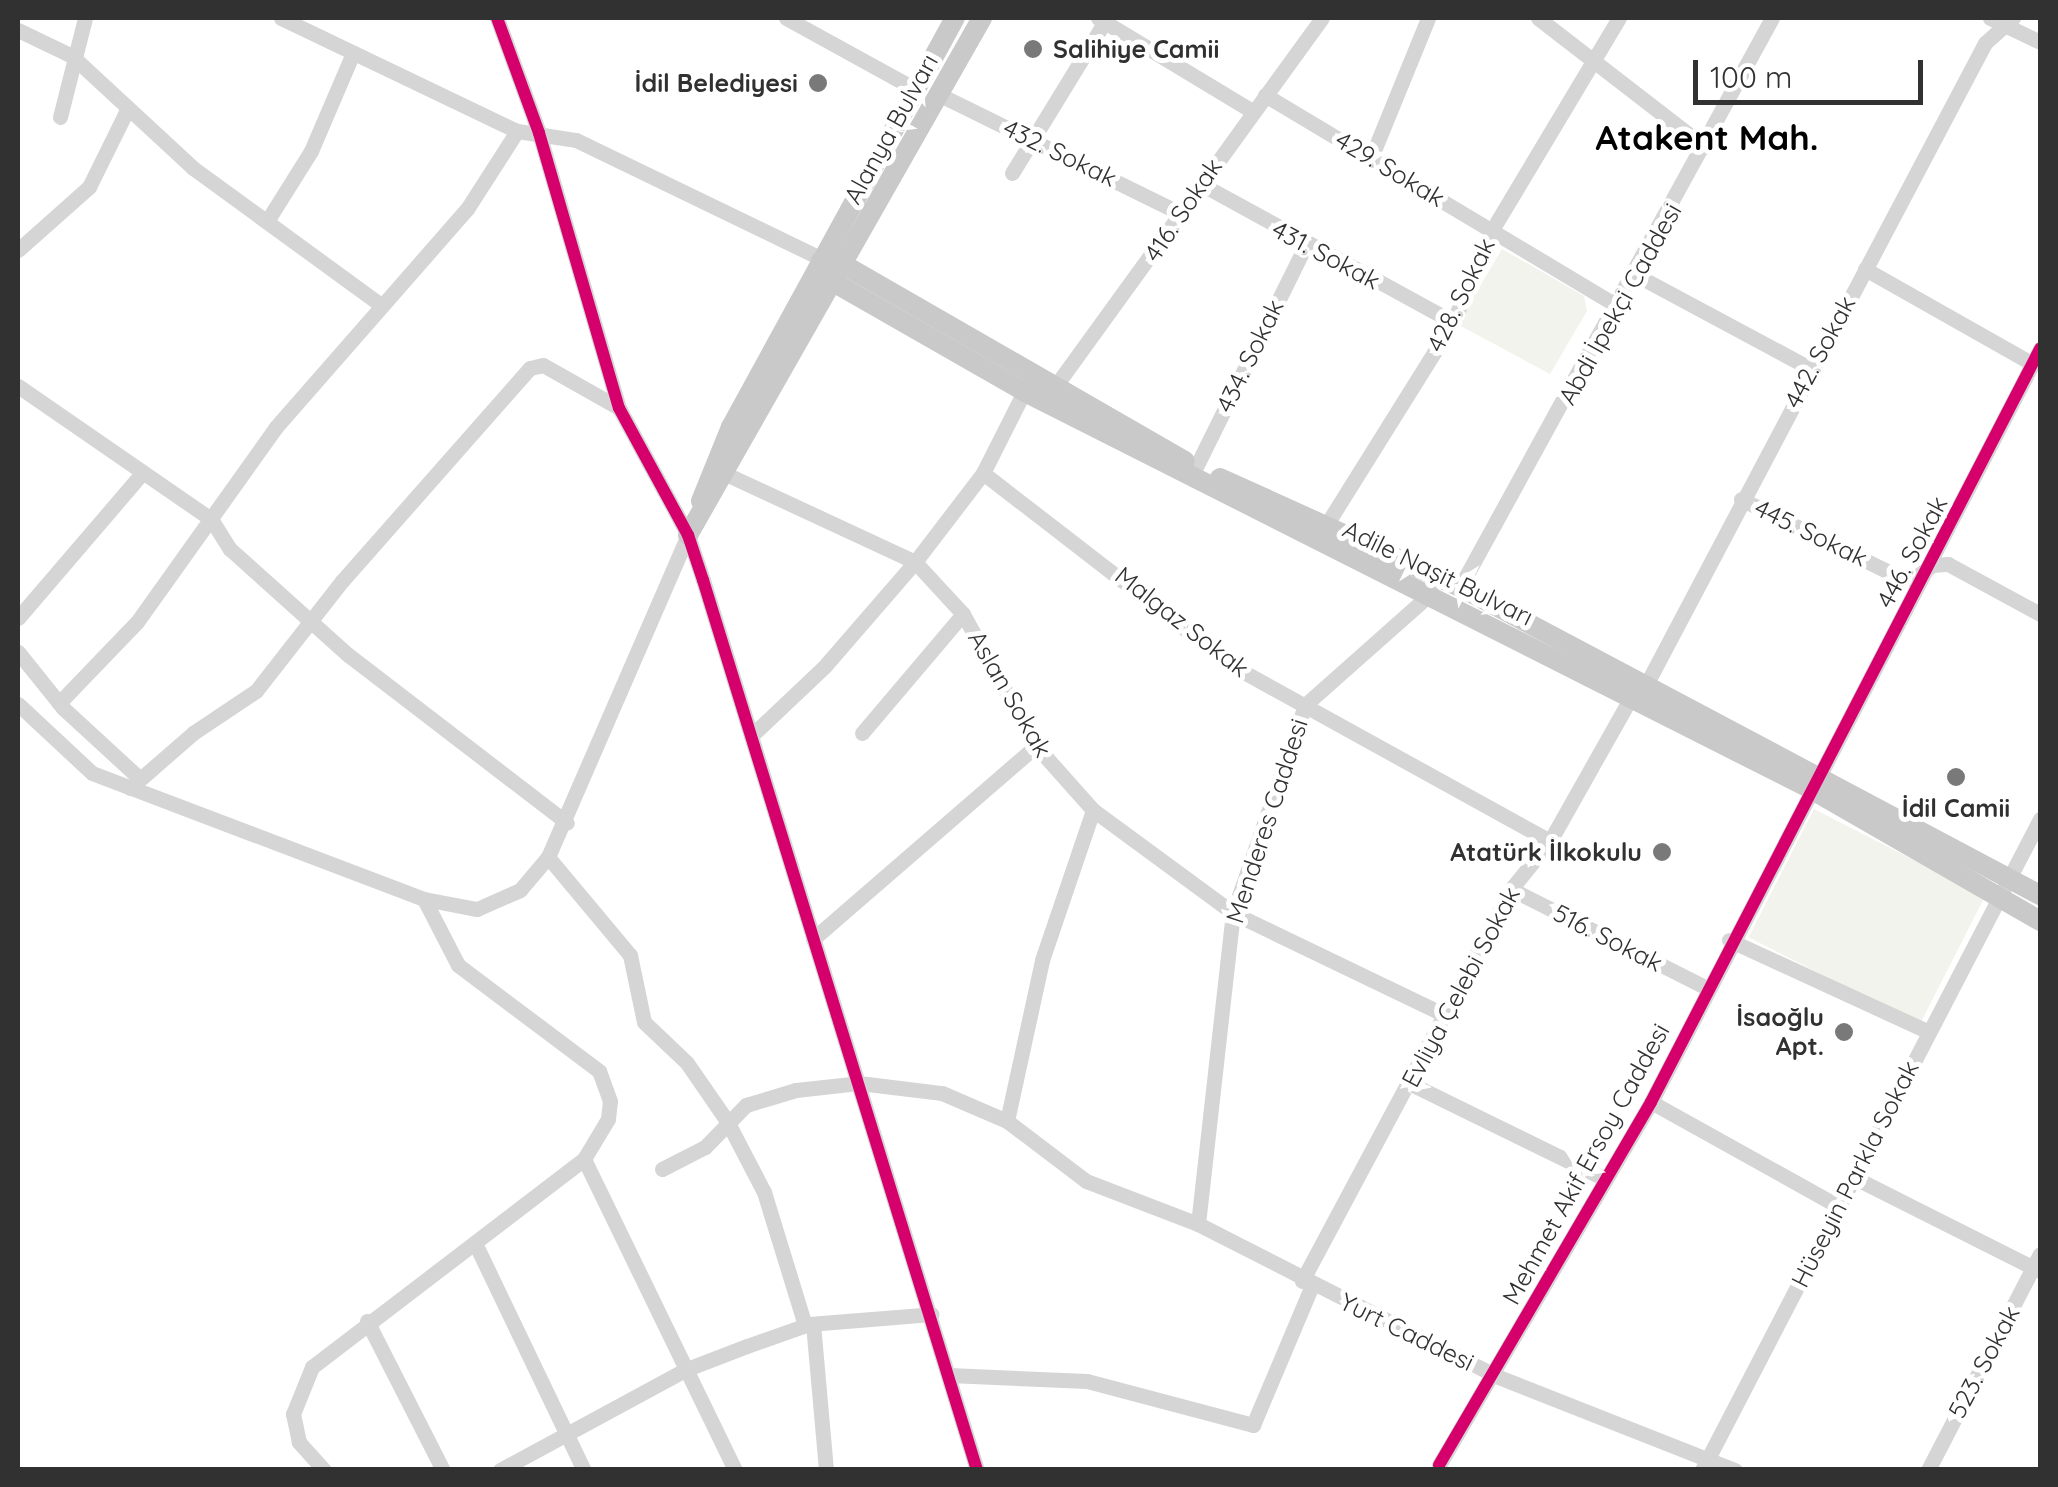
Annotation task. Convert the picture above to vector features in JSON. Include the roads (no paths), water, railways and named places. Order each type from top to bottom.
[{"type":"main road","name":"Alanya Bulvarı","points":[[688,536],[731,427],[954,18]]},
{"type":"main road","name":"Alanya Bulvarı","points":[[688,536],[728,475],[982,18]]},
{"type":"main road","name":"Adile Naşit Bulvarı","points":[[820,261],[1039,388],[1431,593],[1638,692],[2040,895]]},
{"type":"main road","name":"Adile Naşit Bulvarı","points":[[1039,388],[1196,467],[1460,587],[1638,692]]},
{"type":"main road","name":"Adile Naşit Bulvarı","points":[[1814,781],[2000,900],[2040,921]]},
{"type":"street","points":[[60,117],[72,56],[85,18]]},
{"type":"street","points":[[281,18],[517,131],[576,140],[796,242],[820,261]]},
{"type":"street","points":[[497,18],[539,133],[618,408],[688,536],[932,1314],[977,1470]]},
{"type":"street","points":[[786,18],[915,89]]},
{"type":"street","name":"416. Sokak","points":[[752,736],[824,667],[915,562],[983,473],[1039,388],[1180,213],[1322,18]]},
{"type":"street","points":[[1371,158],[1428,18]]},
{"type":"street","points":[[1538,18],[1705,147]]},
{"type":"street","name":"428. Sokak","points":[[1325,527],[1454,322],[1492,230],[1619,18]]},
{"type":"street","name":"Abdi İpekçi Caddesi","points":[[1460,587],[1636,275],[1772,18]]},
{"type":"street","points":[[1012,173],[1103,19],[1252,110]]},
{"type":"street","points":[[2002,20],[2040,42]]},
{"type":"street","name":"442. Sokak","points":[[1638,692],[1985,43],[2002,20]]},
{"type":"street","points":[[18,30],[72,56],[126,112],[193,168],[269,218],[381,304]]},
{"type":"street","points":[[269,218],[312,151],[353,53]]},
{"type":"street","name":"432. Sokak","points":[[938,94],[1180,213]]},
{"type":"street","name":"429. Sokak","points":[[1265,95],[1618,306]]},
{"type":"street","points":[[18,250],[89,187],[126,112]]},
{"type":"street","points":[[59,704],[137,622],[276,428],[467,209],[517,131]]},
{"type":"street","name":"431. Sokak","points":[[1201,184],[1305,246],[1454,322]]},
{"type":"street","name":"434. Sokak","points":[[1196,467],[1305,246]]},
{"type":"street","points":[[1865,269],[2037,357]]},
{"type":"street","points":[[1636,275],[1811,369]]},
{"type":"street","name":"446. Sokak","points":[[1814,781],[1932,565],[2037,357]]},
{"type":"street","points":[[134,783],[256,690],[296,648],[310,621],[530,368],[543,366],[618,408]]},
{"type":"street","points":[[18,386],[210,520],[230,549],[310,621],[567,823]]},
{"type":"street","points":[[18,618],[143,472]]},
{"type":"street","name":"Malgaz Sokak","points":[[983,473],[1230,665],[1550,841]]},
{"type":"street","name":"Aslan Sokak","points":[[728,475],[915,562],[963,614],[1036,746],[1093,810],[1233,912],[1443,1014]]},
{"type":"street","name":"445. Sokak","points":[[1742,499],[1897,576],[1913,579],[1932,565],[1948,564],[2040,614]]},
{"type":"street","points":[[18,704],[92,773],[134,783],[424,899],[455,908],[498,903],[520,890],[548,857],[567,823],[688,536]]},
{"type":"street","name":"Menderes Caddesi","points":[[1198,1224],[1233,912],[1305,704],[1431,593]]},
{"type":"street","points":[[862,733],[963,614]]},
{"type":"street","points":[[18,652],[59,704],[134,783]]},
{"type":"street","name":"Evliya Çelebi Sokak","points":[[950,1374],[1087,1380],[1253,1425],[1307,1283],[1443,1014],[1511,890],[1550,841],[1638,692]]},
{"type":"street","points":[[813,939],[1036,746]]},
{"type":"street","name":"Mehmet Akif Ersoy Caddesi","points":[[1439,1465],[1496,1376],[1603,1178],[1651,1102],[1705,987],[1814,781]]},
{"type":"street","points":[[1007,1121],[1042,960],[1093,810]]},
{"type":"street","name":"Hüseyin Parkla Sokak","points":[[1707,1464],[1836,1204],[2040,819]]},
{"type":"street","points":[[548,857],[630,955],[644,1022],[687,1062],[727,1121],[764,1192],[809,1325],[826,1470]]},
{"type":"street","name":"516. Sokak","points":[[1511,890],[1705,987]]},
{"type":"street","points":[[324,1470],[299,1442],[293,1414],[312,1367],[584,1159],[608,1119],[610,1100],[599,1071],[458,964],[424,899]]},
{"type":"street","points":[[1729,940],[1928,1032]]},
{"type":"street","name":"Yurt Caddesi","points":[[662,1169],[706,1147],[746,1105],[796,1090],[859,1083],[942,1093],[1007,1121],[1086,1181],[1198,1224],[1307,1283],[1496,1376],[1707,1464],[1734,1470]]},
{"type":"street","points":[[1410,1083],[1603,1178]]},
{"type":"street","points":[[1651,1102],[1836,1204]]},
{"type":"street","points":[[584,1159],[735,1470]]},
{"type":"street","points":[[1853,1177],[2038,1264]]},
{"type":"street","points":[[476,1243],[584,1470]]},
{"type":"street","name":"523. Sokak","points":[[1928,1470],[2038,1264]]},
{"type":"street","points":[[500,1470],[687,1369],[809,1325],[932,1314]]},
{"type":"street","points":[[368,1321],[443,1470]]},
{"type":"place","name":"Salihiye Camii","points":[[1033,49]]},
{"type":"place","name":"İdil Belediyesi","points":[[818,83]]},
{"type":"place","name":"İdil Camii","points":[[1956,777]]},
{"type":"place","name":"Atatürk İlkokulu","points":[[1662,852]]},
{"type":"place","name":"İsaoğlu Apt.","points":[[1844,1032]]},
{"type":"district","name":"Atakent Mah.","points":[[1707,137]]}]
